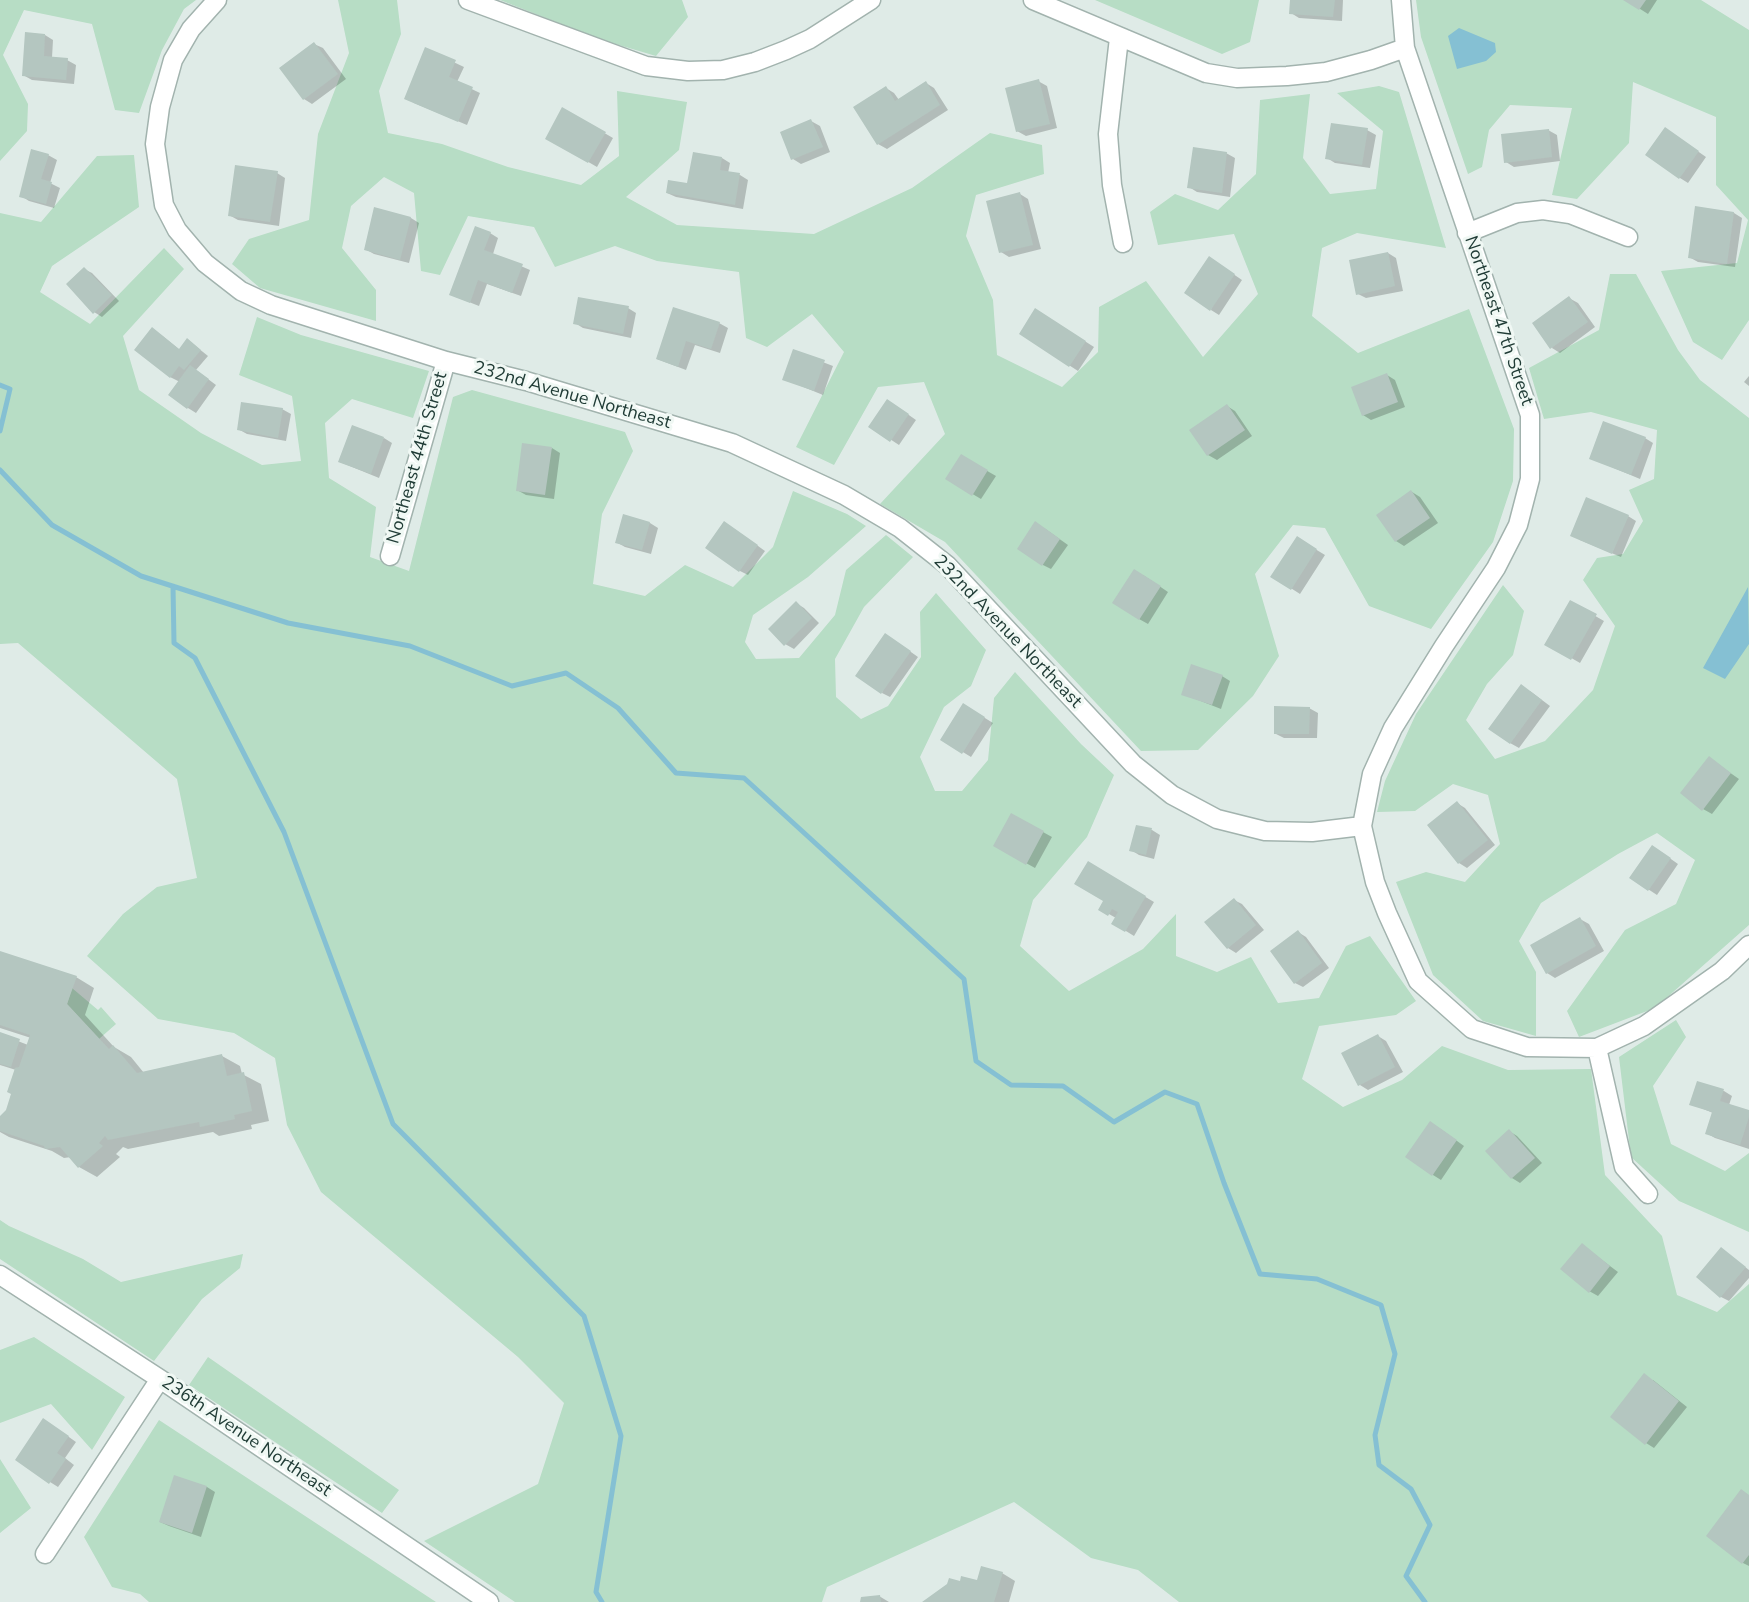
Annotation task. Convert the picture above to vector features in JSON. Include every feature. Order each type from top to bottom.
[{"type":"street","name":"232nd Avenue Northeast","points":[[217,0],[191,29],[173,60],[160,107],[154,144],[164,205],[177,230],[205,263],[241,291],[261,300],[446,361],[526,381],[732,443],[844,495],[900,528],[947,565],[1133,764],[1172,795],[1217,819],[1265,831],[1312,832],[1362,826]]},
{"type":"street","points":[[468,0],[646,66],[688,71],[723,70],[755,62],[786,50],[810,39],[871,0]]},
{"type":"street","points":[[1033,0],[1206,73],[1236,78],[1326,72],[1405,48]]},
{"type":"street","name":"Northeast 47th Street","points":[[1362,826],[1372,774],[1394,728],[1444,646],[1496,568],[1518,525],[1530,479],[1530,415],[1405,48],[1401,0]]},
{"type":"street","points":[[1119,38],[1108,134],[1112,185],[1123,243]]},
{"type":"street","points":[[1467,233],[1517,213],[1543,210],[1570,214],[1628,237]]},
{"type":"street","name":"Northeast 44th Street","points":[[390,556],[446,361]]},
{"type":"street","points":[[1362,826],[1375,882],[1418,981],[1472,1029],[1527,1047],[1597,1048],[1644,1026],[1722,971],[1749,945]]},
{"type":"street","points":[[1597,1048],[1624,1167],[1648,1194]]},
{"type":"street","name":"236th Avenue Northeast","points":[[0,1275],[160,1378],[489,1602]]},
{"type":"street","points":[[45,1554],[160,1378]]},
{"type":"green space","points":[[0,0],[196,0],[184,9],[162,50],[139,113],[115,110],[92,24],[24,10],[3,55],[28,104],[27,131],[0,161]]},
{"type":"green space","points":[[338,0],[397,0],[401,34],[379,91],[388,133],[442,144],[508,167],[581,185],[619,156],[617,91],[687,102],[679,150],[626,197],[677,225],[814,234],[912,188],[990,133],[1042,145],[1044,174],[976,195],[966,236],[993,300],[997,355],[1062,387],[1098,352],[1099,307],[1146,281],[1203,357],[1258,294],[1234,234],[1158,245],[1150,212],[1175,194],[1218,210],[1256,174],[1260,100],[1310,94],[1303,158],[1330,194],[1376,189],[1383,131],[1337,93],[1379,86],[1399,92],[1446,248],[1357,233],[1322,248],[1312,316],[1358,353],[1469,309],[1514,429],[1513,481],[1493,542],[1431,629],[1369,606],[1325,528],[1293,525],[1255,574],[1279,656],[1253,696],[1198,750],[1141,751],[945,542],[880,504],[945,434],[924,382],[878,387],[834,465],[796,447],[844,352],[812,314],[767,347],[746,338],[739,272],[657,261],[615,246],[555,267],[534,227],[468,216],[440,275],[421,271],[414,193],[384,177],[351,206],[342,248],[376,290],[376,321],[260,288],[232,264],[249,239],[309,220],[318,134],[349,53]]},
{"type":"green space","points":[[500,0],[682,0],[688,17],[656,56],[602,40]]},
{"type":"green space","points":[[1095,0],[1259,0],[1250,42],[1222,54]]},
{"type":"green space","points":[[1416,0],[1701,0],[1749,30],[1749,320],[1722,360],[1693,342],[1661,271],[1737,263],[1748,220],[1716,185],[1716,117],[1633,82],[1629,143],[1577,199],[1552,195],[1572,108],[1510,105],[1489,130],[1482,167],[1468,174],[1421,37]]},
{"type":"green space","points":[[134,155],[139,207],[52,266],[40,292],[90,324],[164,248],[184,269],[123,336],[139,390],[201,433],[262,465],[301,461],[292,396],[239,375],[257,317],[301,335],[429,371],[413,418],[352,399],[325,423],[329,478],[376,507],[370,557],[409,571],[453,397],[472,390],[625,432],[633,451],[602,514],[593,584],[645,596],[685,565],[733,587],[773,547],[793,491],[847,514],[866,526],[808,577],[753,615],[745,642],[756,659],[799,658],[835,615],[846,570],[886,535],[913,557],[864,607],[835,659],[836,697],[861,719],[888,706],[921,657],[920,612],[936,593],[986,650],[971,686],[944,707],[920,757],[935,791],[962,791],[988,760],[994,698],[1015,672],[1081,744],[1114,775],[1087,837],[1033,900],[1020,946],[1069,991],[1143,949],[1176,914],[1176,956],[1217,972],[1251,957],[1278,1003],[1319,998],[1346,946],[1370,936],[1416,1001],[1396,1015],[1319,1026],[1302,1079],[1343,1107],[1402,1080],[1442,1046],[1508,1070],[1591,1069],[1605,1175],[1662,1236],[1677,1295],[1717,1312],[1749,1284],[1749,1602],[1179,1602],[1138,1570],[1091,1558],[1014,1502],[827,1587],[822,1602],[515,1602],[424,1541],[538,1484],[564,1403],[518,1357],[321,1192],[287,1125],[275,1058],[234,1033],[158,1019],[87,956],[123,914],[157,887],[197,878],[177,779],[18,643],[0,644],[0,213],[41,222],[97,156]]},
{"type":"green space","points":[[1610,274],[1636,274],[1678,350],[1700,380],[1749,418],[1749,925],[1655,1008],[1579,1037],[1567,1011],[1625,930],[1676,904],[1695,860],[1657,833],[1618,854],[1541,903],[1519,941],[1536,972],[1536,1036],[1483,1021],[1433,975],[1396,882],[1426,872],[1465,882],[1500,844],[1488,795],[1453,784],[1415,811],[1377,812],[1385,781],[1416,714],[1503,585],[1524,611],[1513,655],[1487,684],[1466,720],[1495,759],[1545,741],[1593,690],[1615,626],[1583,580],[1597,558],[1623,554],[1643,521],[1629,490],[1654,479],[1657,430],[1591,412],[1544,419],[1529,368],[1599,330]]},
{"type":"green space","points":[[72,988],[98,1010],[101,1007],[116,1024],[99,1039],[67,1004]]},
{"type":"green space","points":[[1676,1020],[1686,1037],[1653,1086],[1671,1144],[1725,1171],[1749,1153],[1749,1232],[1679,1201],[1631,1157],[1619,1057]]},
{"type":"green space","points":[[0,1220],[83,1259],[121,1282],[243,1254],[240,1268],[202,1299],[154,1361],[0,1259]]},
{"type":"green space","points":[[34,1337],[125,1397],[92,1450],[51,1404],[0,1423],[0,1350]]},
{"type":"green space","points":[[208,1357],[399,1490],[382,1513],[189,1385]]},
{"type":"green space","points":[[159,1420],[436,1602],[149,1602],[140,1594],[112,1587],[84,1537]]},
{"type":"green space","points":[[0,1459],[31,1508],[0,1533]]},
{"type":"water","points":[[1459,28],[1495,43],[1496,52],[1486,61],[1457,69],[1448,36]]},
{"type":"water","points":[[1748,587],[1749,644],[1725,679],[1703,668]]},
{"type":"building","points":[[1290,0],[1335,0],[1333,17],[1289,14]]},
{"type":"building","points":[[1623,0],[1646,0],[1639,10]]},
{"type":"building","points":[[25,32],[45,34],[44,56],[68,58],[66,80],[22,76]]},
{"type":"building","points":[[314,42],[338,74],[303,100],[279,68]]},
{"type":"building","points":[[425,47],[456,60],[449,77],[473,87],[458,122],[404,99]]},
{"type":"building","points":[[1039,79],[1050,124],[1016,132],[1005,88]]},
{"type":"building","points":[[926,81],[940,105],[877,145],[853,107],[886,86],[895,101]]},
{"type":"building","points":[[562,107],[606,132],[588,163],[545,139]]},
{"type":"building","points":[[811,119],[823,147],[791,160],[780,132]]},
{"type":"building","points":[[1331,123],[1368,128],[1362,165],[1325,159]]},
{"type":"building","points":[[1665,127],[1699,151],[1679,179],[1645,155]]},
{"type":"building","points":[[1549,129],[1552,157],[1504,163],[1501,134]]},
{"type":"building","points":[[1193,147],[1227,152],[1222,193],[1187,188]]},
{"type":"building","points":[[31,149],[49,154],[41,179],[52,182],[46,204],[19,197]]},
{"type":"building","points":[[693,152],[722,157],[720,170],[740,173],[735,205],[666,193],[668,180],[687,183]]},
{"type":"building","points":[[235,165],[278,171],[270,222],[228,216]]},
{"type":"building","points":[[1020,192],[1033,245],[999,253],[986,201]]},
{"type":"building","points":[[1695,206],[1734,212],[1727,264],[1688,258]]},
{"type":"building","points":[[374,207],[411,217],[400,260],[364,250]]},
{"type":"building","points":[[475,226],[491,232],[484,250],[523,264],[512,293],[478,280],[470,303],[449,295]]},
{"type":"building","points":[[1388,252],[1395,286],[1356,295],[1349,260]]},
{"type":"building","points":[[1209,256],[1235,274],[1210,311],[1184,293]]},
{"type":"building","points":[[84,267],[112,295],[93,314],[66,284]]},
{"type":"building","points":[[1569,296],[1588,322],[1550,349],[1532,323]]},
{"type":"building","points":[[578,297],[629,306],[623,334],[573,324]]},
{"type":"building","points":[[673,307],[720,322],[711,349],[686,341],[678,367],[656,359]]},
{"type":"building","points":[[1035,308],[1086,341],[1069,367],[1019,334]]},
{"type":"building","points":[[152,327],[179,349],[187,338],[201,350],[184,370],[179,366],[170,378],[134,350]]},
{"type":"building","points":[[793,349],[825,360],[814,391],[782,380]]},
{"type":"building","points":[[190,365],[209,379],[187,409],[168,395]]},
{"type":"building","points":[[1387,373],[1398,402],[1362,416],[1351,387]]},
{"type":"building","points":[[887,399],[909,414],[890,442],[868,427]]},
{"type":"building","points":[[241,402],[283,408],[278,438],[237,430]]},
{"type":"building","points":[[1227,404],[1245,430],[1207,456],[1189,430]]},
{"type":"building","points":[[1603,421],[1646,437],[1631,475],[1589,459]]},
{"type":"building","points":[[352,425],[384,437],[371,474],[338,462]]},
{"type":"building","points":[[522,443],[552,447],[545,495],[516,491]]},
{"type":"building","points":[[961,454],[988,470],[972,496],[945,479]]},
{"type":"building","points":[[1411,490],[1430,518],[1395,542],[1376,515]]},
{"type":"building","points":[[1586,497],[1629,515],[1612,554],[1570,536]]},
{"type":"building","points":[[623,514],[650,522],[642,550],[615,543]]},
{"type":"building","points":[[724,521],[758,545],[739,572],[705,548]]},
{"type":"building","points":[[1035,521],[1060,539],[1042,566],[1017,549]]},
{"type":"building","points":[[1297,536],[1317,549],[1291,590],[1270,577]]},
{"type":"building","points":[[1134,569],[1161,586],[1139,620],[1112,603]]},
{"type":"building","points":[[1570,600],[1597,614],[1571,660],[1544,645]]},
{"type":"building","points":[[796,601],[812,618],[784,646],[768,629]]},
{"type":"building","points":[[885,633],[911,651],[881,694],[855,676]]},
{"type":"building","points":[[1191,664],[1223,675],[1212,705],[1181,695]]},
{"type":"building","points":[[1521,684],[1542,700],[1510,744],[1488,729]]},
{"type":"building","points":[[963,703],[985,717],[962,754],[940,740]]},
{"type":"building","points":[[1274,706],[1310,707],[1309,734],[1274,734]]},
{"type":"building","points":[[1709,756],[1731,773],[1702,811],[1680,793]]},
{"type":"building","points":[[1457,801],[1488,840],[1458,864],[1427,825]]},
{"type":"building","points":[[1011,813],[1044,831],[1026,865],[993,846]]},
{"type":"building","points":[[1136,825],[1152,828],[1146,855],[1129,851]]},
{"type":"building","points":[[1652,845],[1671,858],[1648,891],[1629,878]]},
{"type":"building","points":[[1088,861],[1146,896],[1125,932],[1111,924],[1118,912],[1112,909],[1108,916],[1098,910],[1103,901],[1074,884]]},
{"type":"building","points":[[1234,898],[1256,925],[1227,949],[1204,922]]},
{"type":"building","points":[[1580,917],[1596,946],[1546,974],[1530,945]]},
{"type":"building","points":[[1298,930],[1322,963],[1294,984],[1270,951]]},
{"type":"building","points":[[0,951],[77,976],[67,1004],[109,1049],[113,1045],[137,1073],[222,1054],[227,1076],[244,1072],[252,1111],[234,1115],[235,1119],[200,1127],[199,1122],[108,1140],[105,1136],[99,1143],[103,1146],[78,1168],[60,1147],[45,1149],[44,1146],[0,1131],[0,1116],[6,1110],[11,1094],[7,1092],[30,1035],[0,1025]]},
{"type":"building","points":[[0,1032],[20,1039],[11,1067],[0,1064]]},
{"type":"building","points":[[1378,1034],[1395,1067],[1358,1086],[1341,1053]]},
{"type":"building","points":[[1697,1081],[1724,1089],[1720,1101],[1749,1110],[1740,1145],[1705,1134],[1712,1112],[1689,1105]]},
{"type":"building","points":[[1430,1121],[1457,1140],[1432,1176],[1405,1157]]},
{"type":"building","points":[[1509,1129],[1535,1158],[1511,1179],[1485,1151]]},
{"type":"building","points":[[1582,1243],[1610,1266],[1589,1293],[1560,1269]]},
{"type":"building","points":[[1721,1247],[1746,1267],[1720,1298],[1696,1277]]},
{"type":"building","points":[[1644,1373],[1679,1401],[1645,1445],[1610,1417]]},
{"type":"building","points":[[43,1418],[69,1436],[57,1453],[66,1459],[49,1484],[15,1460]]},
{"type":"building","points":[[174,1475],[207,1486],[192,1533],[159,1522]]},
{"type":"building","points":[[1741,1489],[1749,1495],[1749,1555],[1742,1564],[1706,1536]]},
{"type":"building","points":[[981,1566],[1003,1572],[994,1602],[922,1602],[947,1584],[949,1578],[960,1581],[961,1576],[977,1580]]},
{"type":"building","points":[[880,1595],[881,1602],[860,1602],[861,1597]]},
{"type":"waterway","points":[[0,385],[10,389],[0,431]]},
{"type":"waterway","points":[[0,470],[52,525],[141,576],[288,623],[410,646],[512,686],[566,673],[618,708],[676,773],[744,778],[964,979],[976,1061],[1011,1085],[1063,1086],[1114,1122],[1165,1092],[1197,1104],[1224,1183],[1260,1274],[1317,1279],[1381,1305],[1395,1354],[1375,1435],[1379,1465],[1411,1489],[1430,1525],[1406,1576],[1425,1602]]},
{"type":"waterway","points":[[173,586],[174,643],[195,658],[284,832],[393,1124],[584,1316],[621,1436],[596,1592],[602,1602]]}]
